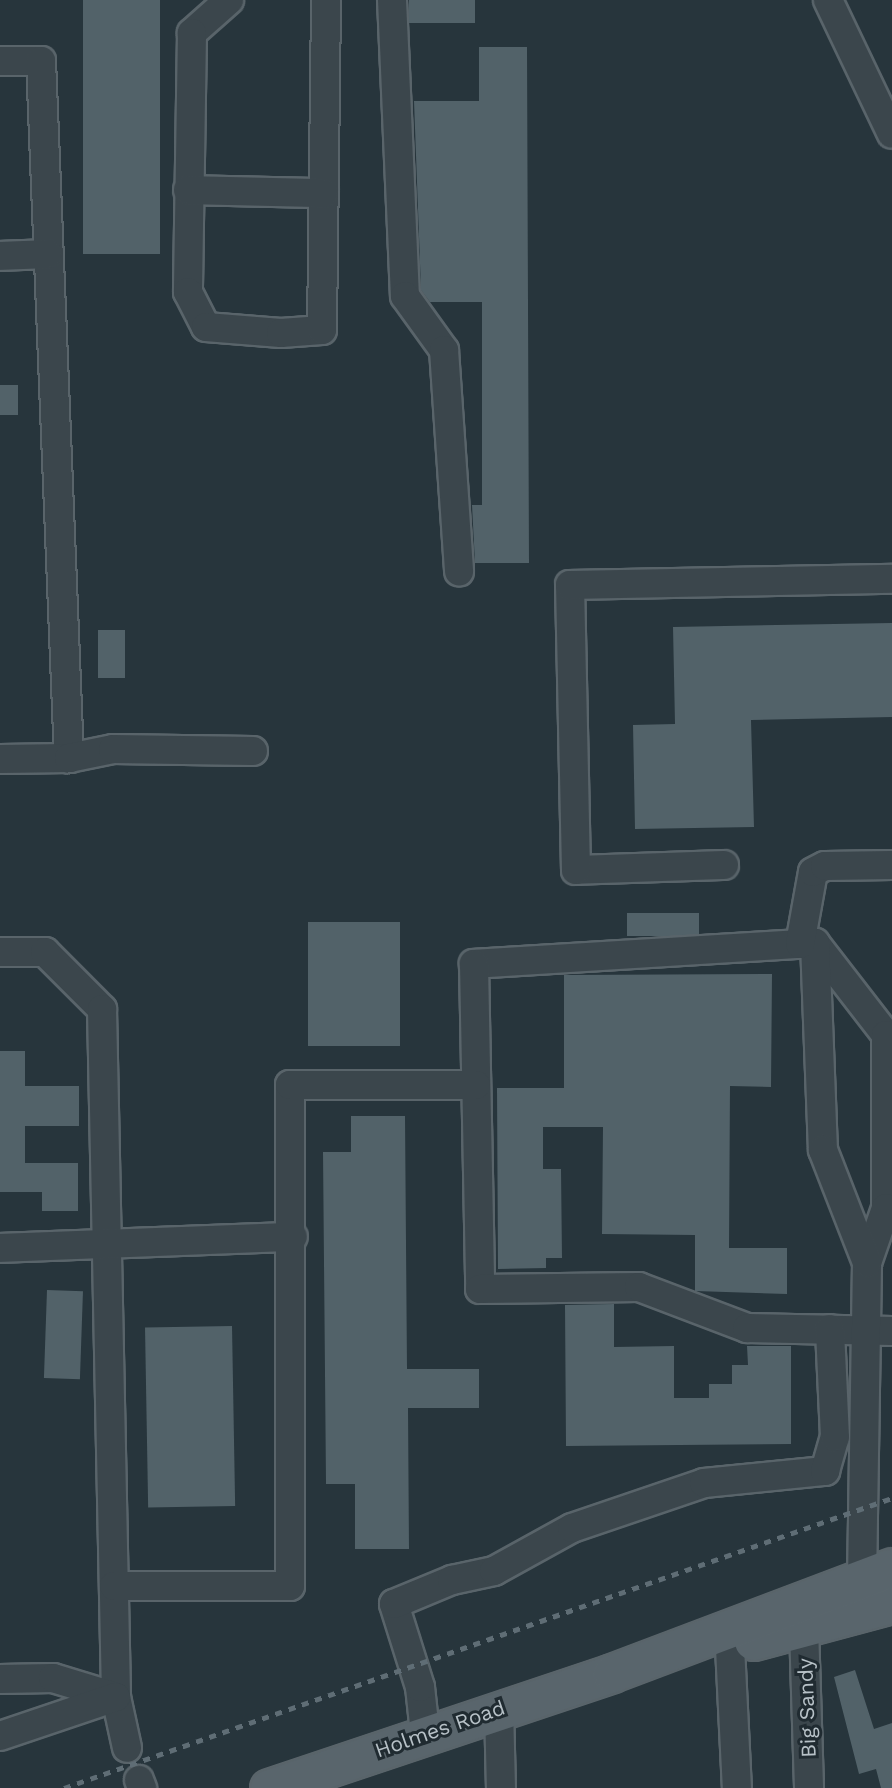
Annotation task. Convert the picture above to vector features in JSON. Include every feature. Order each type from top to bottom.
[{"type":"main road","name":"Holmes Road","points":[[269,1788],[310,1781],[425,1733],[612,1673],[877,1572]]},
{"type":"main road","name":"Holmes Road","points":[[612,1673],[730,1647],[892,1604]]},
{"type":"street","points":[[229,0],[192,33],[188,292],[206,327],[281,333],[322,330],[326,0]]},
{"type":"street","points":[[392,0],[405,296],[444,350],[459,571]]},
{"type":"street","points":[[828,0],[892,134]]},
{"type":"street","points":[[0,61],[41,61],[69,758]]},
{"type":"street","points":[[188,190],[324,193]]},
{"type":"street","points":[[0,256],[48,254]]},
{"type":"street","points":[[724,866],[576,870],[570,585],[892,579]]},
{"type":"street","points":[[0,759],[69,758],[113,749],[253,751]]},
{"type":"street","points":[[877,1572],[880,1331],[867,1263],[823,1150],[808,944],[813,872],[825,866],[892,865]]},
{"type":"street","points":[[808,944],[474,964],[480,1289],[639,1287],[747,1328],[880,1331]]},
{"type":"street","points":[[808,944],[886,1035],[886,1208],[867,1263]]},
{"type":"street","points":[[0,952],[45,952],[102,1009],[110,1248],[116,1697],[127,1748]]},
{"type":"street","points":[[114,1587],[290,1586],[293,1237],[290,1085],[476,1085]]},
{"type":"street","points":[[0,1248],[110,1248],[293,1237]]},
{"type":"street","points":[[425,1733],[420,1687],[394,1604],[452,1580],[494,1571],[572,1528],[704,1483],[825,1471],[835,1437],[830,1329]]},
{"type":"street","points":[[835,1437],[880,1429]]},
{"type":"street","name":"Big Sandy","points":[[804,1628],[810,1788]]},
{"type":"street","points":[[730,1647],[737,1788]]},
{"type":"street","points":[[0,1679],[53,1678],[116,1697]]},
{"type":"street","points":[[0,1736],[116,1697]]},
{"type":"street","points":[[499,1708],[501,1788]]},
{"type":"building","points":[[83,0],[160,0],[160,254],[83,254]]},
{"type":"building","points":[[409,0],[475,0],[475,23],[409,23]]},
{"type":"building","points":[[479,47],[527,47],[529,563],[475,563],[472,505],[482,505],[482,302],[430,302],[421,290],[414,101],[479,101]]},
{"type":"building","points":[[0,385],[18,385],[18,415],[0,415]]},
{"type":"building","points":[[892,623],[892,717],[751,720],[754,827],[635,829],[633,725],[675,724],[673,627]]},
{"type":"building","points":[[98,630],[125,630],[125,678],[98,678]]},
{"type":"building","points":[[627,913],[699,913],[699,936],[627,936]]},
{"type":"building","points":[[308,922],[400,922],[400,1046],[308,1046]]},
{"type":"building","points":[[772,974],[771,1087],[730,1086],[729,1248],[787,1248],[787,1294],[695,1291],[695,1235],[602,1234],[603,1127],[543,1127],[543,1169],[561,1169],[562,1258],[546,1258],[546,1268],[498,1269],[497,1088],[564,1088],[564,975]]},
{"type":"building","points":[[0,1051],[25,1051],[25,1086],[79,1086],[79,1126],[25,1126],[25,1163],[78,1163],[78,1211],[42,1211],[42,1192],[0,1192]]},
{"type":"building","points":[[351,1116],[405,1116],[407,1369],[479,1369],[479,1408],[408,1408],[409,1549],[355,1549],[355,1484],[326,1484],[323,1152],[351,1152]]},
{"type":"building","points":[[47,1290],[83,1291],[80,1379],[44,1378]]},
{"type":"building","points":[[614,1304],[614,1347],[674,1346],[674,1398],[709,1398],[709,1384],[732,1384],[732,1365],[748,1365],[747,1346],[791,1346],[791,1444],[566,1446],[565,1305]]},
{"type":"building","points":[[232,1326],[235,1506],[148,1507],[145,1328]]},
{"type":"building","points":[[855,1670],[874,1729],[892,1723],[892,1788],[881,1788],[876,1769],[859,1774],[834,1677]]},
{"type":"railway","points":[[64,1788],[892,1498]]}]
